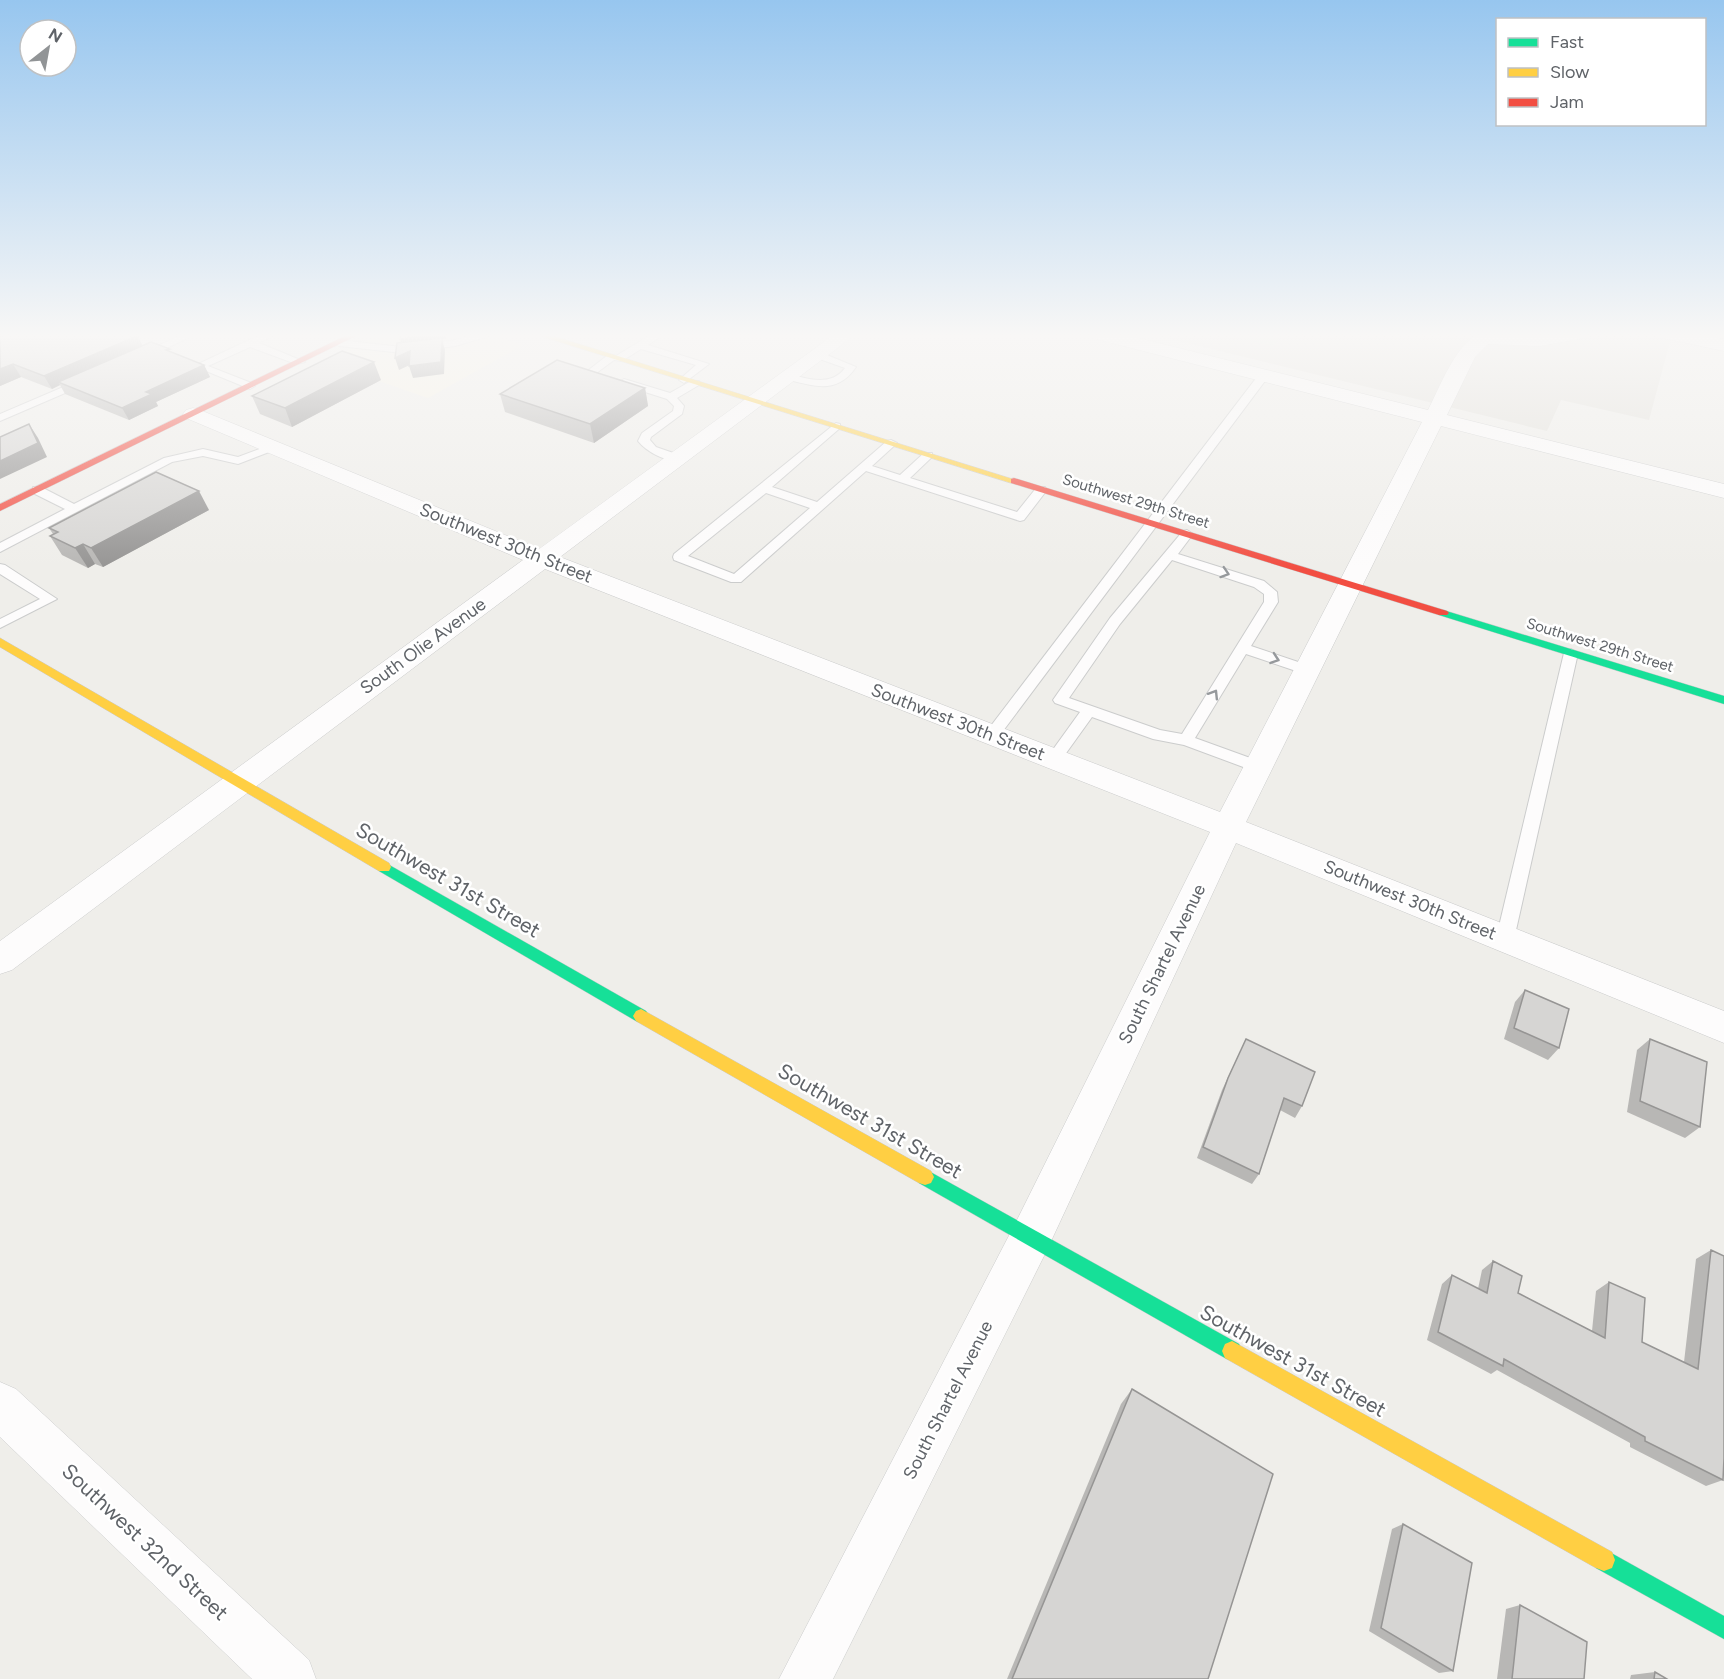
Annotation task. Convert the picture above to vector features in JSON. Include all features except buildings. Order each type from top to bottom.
[{"type":"main road","points":[[0,508],[196,412]]},
{"type":"main road","name":"Southwest 29th Street","points":[[792,412],[1724,700]]},
{"type":"main road","name":"Southwest 31st Street","points":[[0,642],[237,783],[1031,1237],[1724,1628]]},
{"type":"street","name":"South Olie Avenue","points":[[0,960],[740,412]]},
{"type":"street","points":[[1412,412],[1724,491]]},
{"type":"street","name":"South Shartel Avenue","points":[[805,1679],[1031,1237],[1228,827],[1352,585],[1437,412]]},
{"type":"street","name":"Southwest 30th Street","points":[[193,414],[542,559],[1228,827],[1724,1027]]},
{"type":"street","name":"Southwest 32nd Street","points":[[0,1406],[290,1679]]},
{"type":"lane","points":[[678,412],[646,435],[644,441],[652,449],[678,458]]},
{"type":"lane","points":[[992,735],[1236,412]]},
{"type":"lane","points":[[836,426],[679,557],[736,579],[891,443]]},
{"type":"lane","points":[[0,548],[168,460],[196,450],[238,461],[273,447]]},
{"type":"lane","points":[[903,478],[928,454]]},
{"type":"lane","points":[[864,467],[1020,516],[1041,489]]},
{"type":"lane","points":[[764,488],[819,507]]},
{"type":"lane","points":[[37,490],[74,508]]},
{"type":"lane","points":[[1186,534],[1115,621],[1060,700],[1158,735],[1186,740],[1258,767]]},
{"type":"lane","points":[[1169,555],[1259,585],[1270,592],[1271,602],[1186,740]]},
{"type":"lane","points":[[0,568],[50,599],[0,624]]},
{"type":"lane","points":[[1243,648],[1308,670]]},
{"type":"lane","points":[[1505,939],[1571,653]]},
{"type":"lane","points":[[1054,759],[1089,710]]},
{"type":"shaded area","points":[[1471,412],[1555,412],[1547,431]]},
{"type":"shaded area","points":[[1615,412],[1651,412],[1649,420]]},
{"type":"traffic: fast","points":[[1443,613],[1724,700]]},
{"type":"traffic: fast","points":[[384,867],[641,1016]]},
{"type":"traffic: fast","points":[[925,1177],[1232,1351]]},
{"type":"traffic: fast","points":[[1604,1560],[1724,1628]]},
{"type":"traffic: slow","points":[[792,412],[1014,481]]},
{"type":"traffic: slow","points":[[0,642],[384,867]]},
{"type":"traffic: slow","points":[[641,1016],[925,1177]]},
{"type":"traffic: slow","points":[[1232,1351],[1604,1560]]},
{"type":"traffic: jam","points":[[0,508],[196,412]]},
{"type":"traffic: jam","points":[[1014,481],[1443,613]]}]
